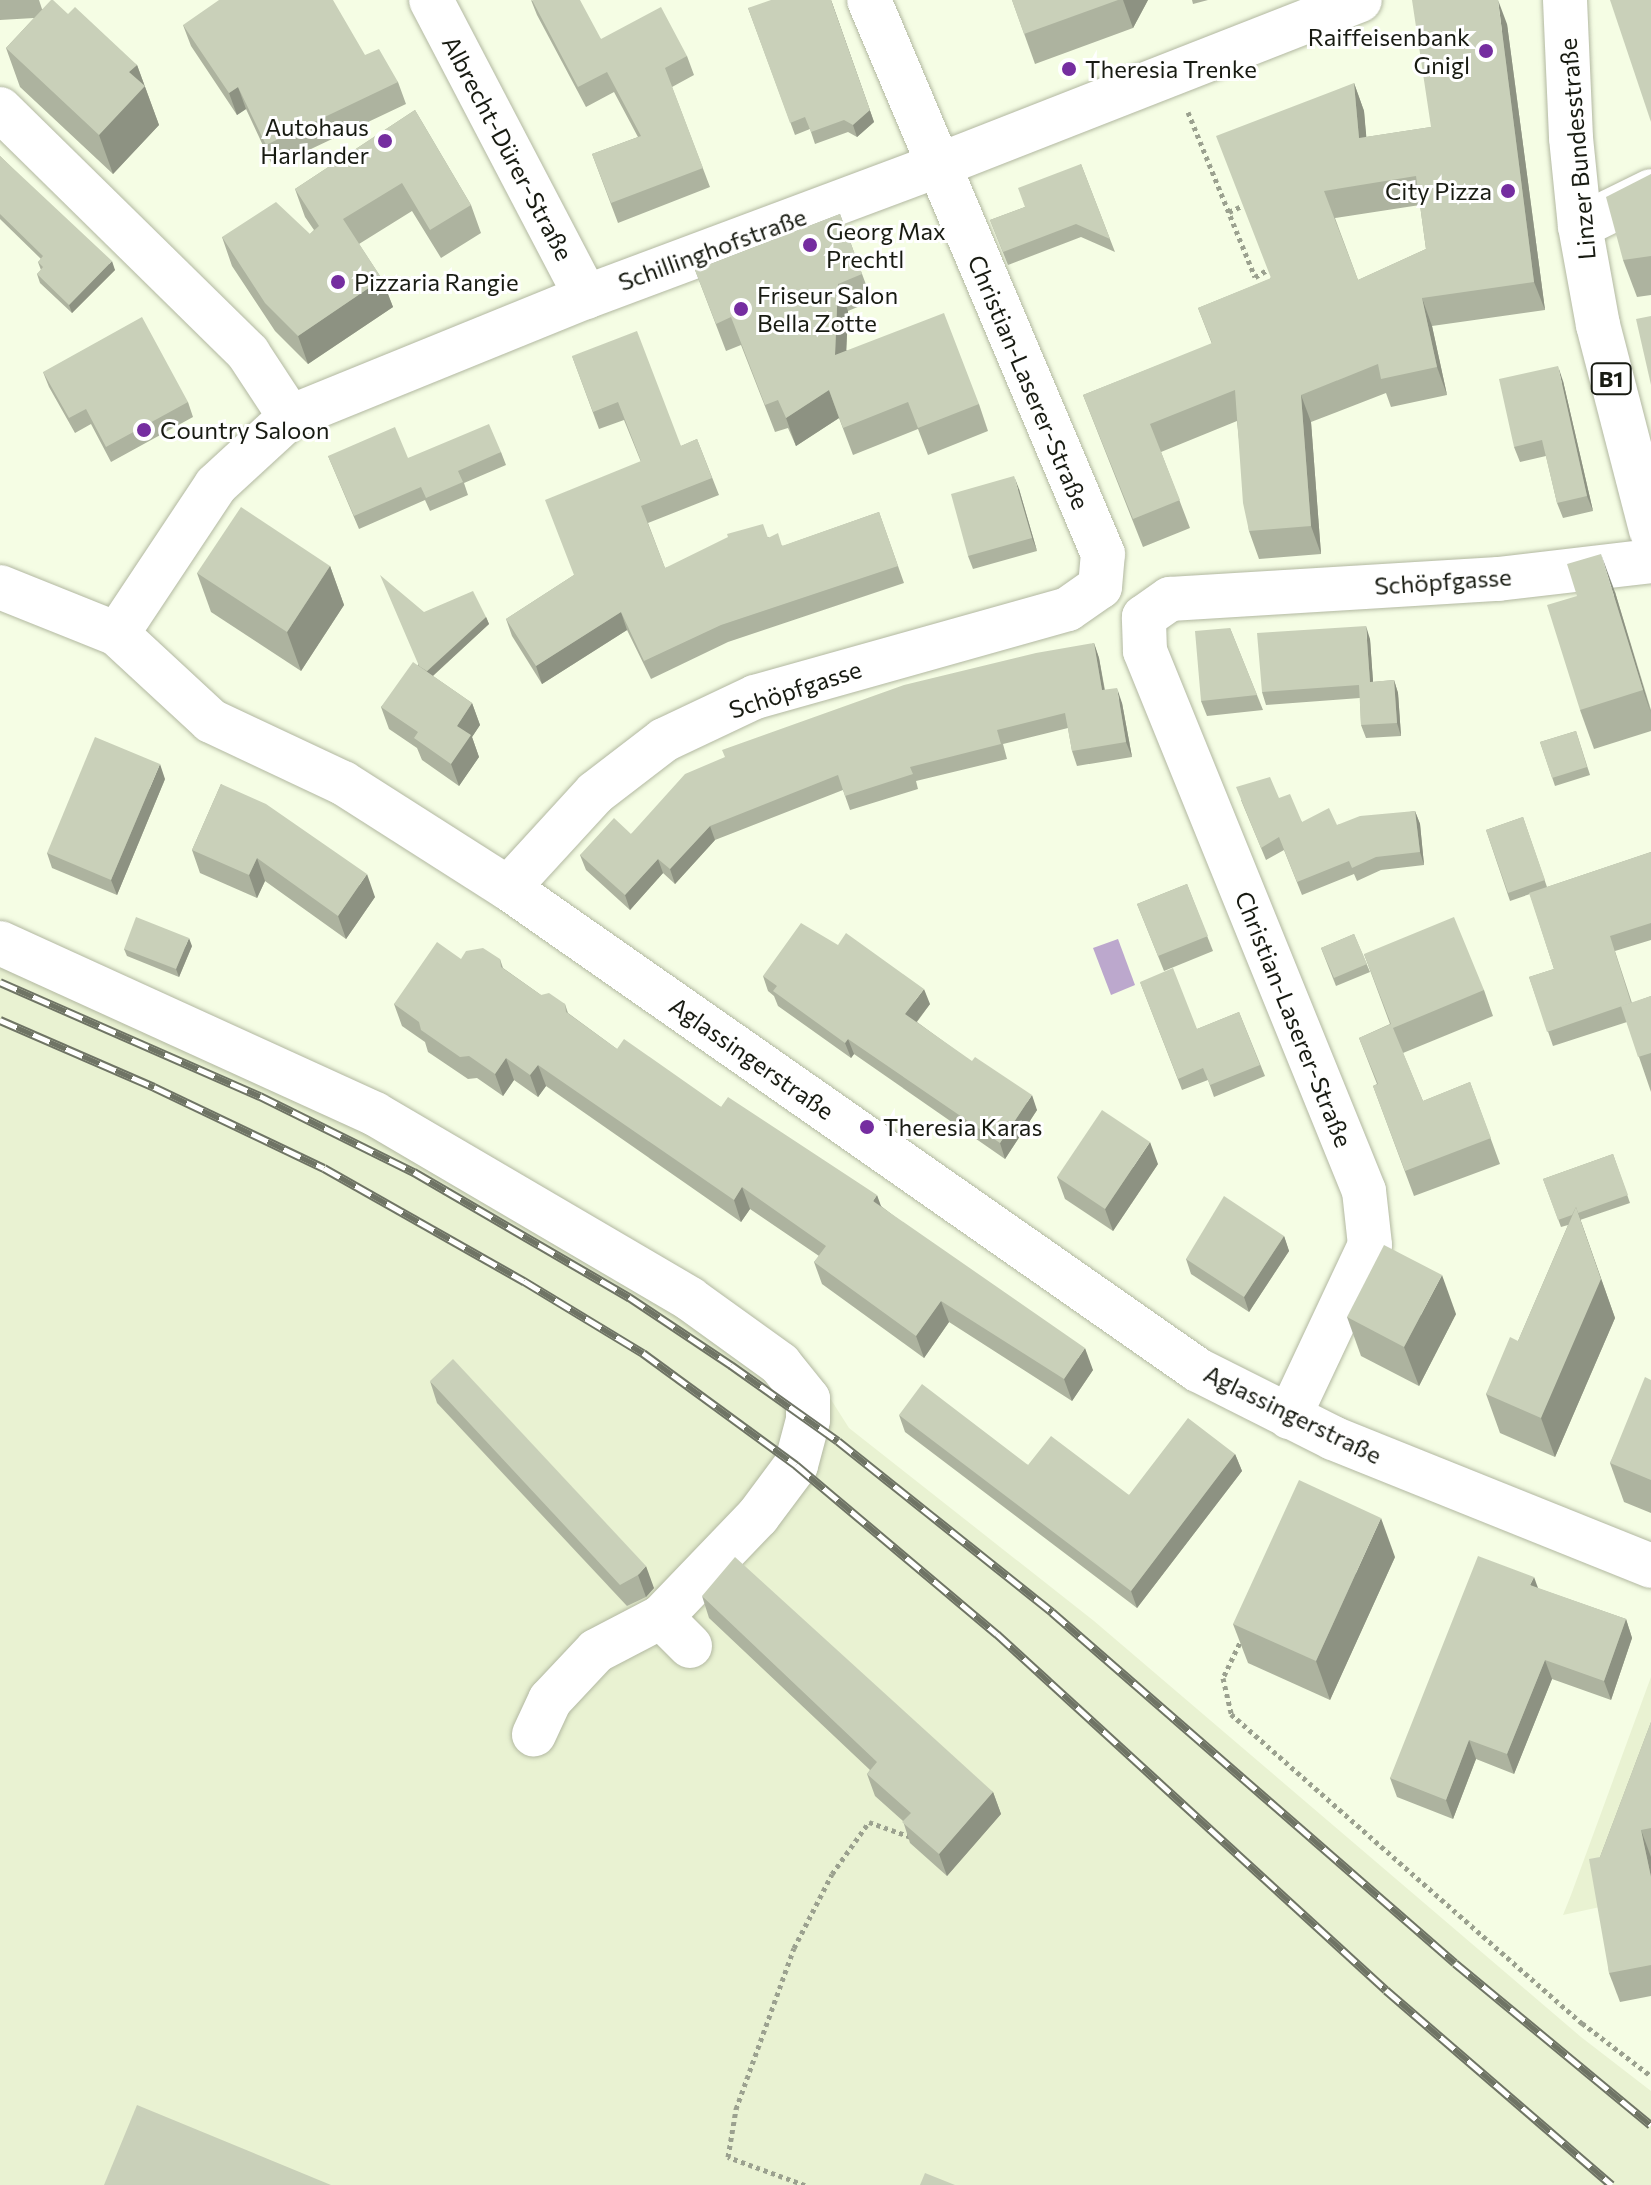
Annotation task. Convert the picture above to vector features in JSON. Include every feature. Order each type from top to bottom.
[{"type":"street","name":"Albrecht-Dürer-Straße","points":[[431,0],[586,297]]},
{"type":"street","name":"Christian-Laserer-Straße","points":[[869,0],[1103,554]]},
{"type":"street","name":"Schillinghofstraße","points":[[117,634],[216,485],[290,417],[586,297],[937,166],[1360,0]]},
{"type":"street","name":"Linzer Bundesstraße","points":[[1565,0],[1571,138],[1580,226],[1598,325],[1651,530]]},
{"type":"street","points":[[0,109],[248,353],[290,417]]},
{"type":"street","points":[[1580,226],[1651,191]]},
{"type":"street","name":"Schöpfgasse","points":[[508,888],[588,799],[664,740],[755,697],[1068,609],[1100,587],[1103,554]]},
{"type":"street","name":"Schöpfgasse","points":[[1144,617],[1170,599],[1498,579],[1651,561]]},
{"type":"street","name":"Aglassingerstraße","points":[[0,587],[117,634],[211,721],[343,783],[508,888],[1198,1370],[1333,1438],[1651,1566]]},
{"type":"street","name":"Christian-Laserer-Straße","points":[[1144,617],[1145,651],[1364,1191],[1370,1245],[1289,1417]]},
{"type":"street","points":[[0,943],[375,1114],[690,1299],[780,1364],[808,1399],[808,1420],[796,1465],[738,1540],[676,1631],[596,1651],[550,1700],[534,1734]]},
{"type":"path","points":[[1173,74],[1255,277],[1267,270]]},
{"type":"path","points":[[1229,212],[1242,206]]},
{"type":"path","points":[[1249,1621],[1223,1678],[1231,1714],[1582,2023],[1651,2076]]},
{"type":"path","points":[[805,2185],[728,2157],[736,2109],[794,1948],[832,1874],[869,1822],[915,1839]]},
{"type":"shaded area","points":[[1118,939],[1135,985],[1111,995],[1093,948]]},
{"type":"shaded area","points":[[0,956],[369,1123],[757,1366],[802,1354],[849,1428],[1094,1621],[1581,2037],[1651,2091],[1651,2185],[0,2185]]},
{"type":"shaded area","points":[[1651,1677],[1651,1896],[1563,1915],[1571,1895]]},
{"type":"building","points":[[51,0],[68,14],[75,7],[137,65],[129,72],[145,86],[99,135],[6,48]]},
{"type":"building","points":[[219,0],[333,0],[365,55],[379,49],[398,82],[266,145],[238,87],[229,93],[183,25]]},
{"type":"building","points":[[532,0],[580,0],[601,39],[661,7],[687,56],[665,68],[703,168],[611,203],[592,154],[641,136],[607,72],[578,87]]},
{"type":"building","points":[[771,0],[831,0],[870,110],[853,125],[844,120],[811,132],[805,117],[790,123],[748,8]]},
{"type":"building","points":[[1012,0],[1118,0],[1024,34]]},
{"type":"building","points":[[1412,0],[1498,0],[1534,282],[1422,298],[1437,367],[1381,379],[1378,364],[1301,395],[1311,526],[1249,531],[1243,503],[1235,390],[1150,424],[1180,500],[1133,519],[1083,395],[1212,343],[1198,308],[1271,278],[1216,136],[1354,83],[1359,138],[1431,127]],"holes":[[[1416,176],[1426,249],[1358,280],[1324,191]]]},
{"type":"building","points":[[1610,0],[1651,0],[1651,122]]},
{"type":"building","points":[[415,110],[471,205],[430,230],[402,183],[343,219],[382,279],[298,336],[265,303],[222,237],[276,202],[310,234],[319,226],[295,189]]},
{"type":"building","points":[[0,156],[112,261],[69,305],[37,274],[43,267],[38,262],[43,256],[0,214]]},
{"type":"building","points":[[1081,164],[1110,239],[1076,224],[1003,252],[990,220],[1025,207],[1018,188]]},
{"type":"building","points":[[1651,174],[1651,256],[1623,260],[1606,197]]},
{"type":"building","points":[[840,214],[862,274],[838,284],[835,355],[944,313],[979,404],[918,428],[908,402],[843,428],[829,390],[786,418],[778,400],[765,405],[731,317],[716,324],[695,270]]},
{"type":"building","points":[[1651,316],[1651,385],[1636,319]]},
{"type":"building","points":[[142,317],[188,402],[106,447],[86,409],[69,418],[43,372]]},
{"type":"building","points":[[637,331],[681,446],[697,439],[712,478],[641,506],[665,568],[728,537],[727,534],[763,524],[768,538],[778,533],[782,546],[879,512],[898,566],[721,625],[644,661],[621,612],[536,666],[506,619],[574,575],[545,500],[641,461],[618,402],[593,412],[572,356]]},
{"type":"building","points":[[1558,366],[1587,496],[1557,503],[1542,440],[1514,447],[1499,379]]},
{"type":"building","points":[[489,424],[501,452],[458,471],[463,482],[426,498],[421,487],[354,516],[328,456],[395,427],[408,458]]},
{"type":"building","points":[[1014,476],[1032,538],[968,556],[951,494]]},
{"type":"building","points":[[241,507],[330,566],[287,632],[197,573]]},
{"type":"building","points":[[1601,554],[1643,690],[1580,710],[1547,605],[1577,596],[1567,564]]},
{"type":"building","points":[[380,575],[424,612],[473,591],[486,617],[427,671],[419,666]]},
{"type":"building","points":[[1366,626],[1370,682],[1394,680],[1397,723],[1361,725],[1359,685],[1262,692],[1257,633]]},
{"type":"building","points":[[1230,628],[1257,695],[1201,701],[1195,631]]},
{"type":"building","points":[[1094,643],[1102,690],[1117,688],[1126,742],[1072,751],[1065,713],[997,730],[1001,744],[910,767],[913,774],[845,796],[838,775],[710,826],[670,869],[658,859],[625,895],[580,855],[614,818],[631,834],[685,774],[725,757],[722,750],[904,685],[1036,653]]},
{"type":"building","points":[[413,662],[472,703],[457,726],[471,735],[451,764],[414,738],[418,732],[381,707]]},
{"type":"building","points":[[1576,731],[1587,767],[1552,778],[1540,742]]},
{"type":"building","points":[[95,737],[160,764],[111,880],[47,853]]},
{"type":"building","points":[[1270,777],[1279,798],[1290,794],[1302,822],[1329,808],[1337,825],[1360,816],[1415,811],[1420,852],[1376,857],[1352,868],[1349,861],[1297,882],[1279,837],[1261,848],[1236,787]]},
{"type":"building","points":[[221,784],[266,804],[367,874],[338,916],[257,858],[249,875],[192,850]]},
{"type":"building","points":[[1523,817],[1545,880],[1508,893],[1486,830]]},
{"type":"building","points":[[1651,852],[1651,923],[1610,936],[1631,1003],[1547,1032],[1529,977],[1554,969],[1529,893]]},
{"type":"building","points":[[1187,884],[1208,936],[1158,956],[1137,904]]},
{"type":"building","points":[[136,917],[189,938],[176,969],[124,949]]},
{"type":"building","points":[[1454,917],[1484,990],[1393,1028],[1423,1101],[1470,1082],[1491,1138],[1405,1171],[1373,1086],[1378,1084],[1359,1038],[1391,1024],[1364,954]]},
{"type":"building","points":[[801,923],[838,945],[846,933],[924,989],[905,1014],[972,1061],[975,1057],[1032,1095],[1000,1143],[848,1039],[845,1043],[773,991],[777,986],[763,976]]},
{"type":"building","points":[[1354,934],[1367,964],[1334,978],[1321,948]]},
{"type":"building","points":[[437,942],[461,959],[466,951],[483,948],[500,959],[501,967],[541,995],[549,993],[565,1004],[566,1012],[617,1049],[624,1039],[721,1107],[728,1097],[877,1195],[873,1201],[1085,1348],[1064,1379],[941,1301],[916,1336],[814,1262],[826,1246],[742,1187],[734,1200],[538,1065],[530,1075],[506,1058],[495,1074],[469,1056],[460,1057],[421,1030],[419,1022],[394,1004]]},
{"type":"building","points":[[1173,968],[1197,1029],[1239,1012],[1260,1065],[1210,1085],[1203,1068],[1178,1079],[1140,982]]},
{"type":"building","points":[[1651,996],[1651,1053],[1638,1057],[1621,1006]]},
{"type":"building","points":[[1102,1110],[1150,1142],[1105,1209],[1057,1177]]},
{"type":"building","points":[[1613,1154],[1628,1195],[1578,1213],[1576,1207],[1572,1215],[1558,1220],[1543,1179]]},
{"type":"building","points":[[1224,1196],[1284,1236],[1244,1297],[1186,1259]]},
{"type":"building","points":[[1576,1207],[1601,1279],[1541,1418],[1486,1394],[1510,1337],[1518,1341]]},
{"type":"building","points":[[1384,1245],[1442,1275],[1404,1347],[1347,1317]]},
{"type":"building","points":[[453,1359],[646,1566],[638,1575],[620,1585],[430,1381]]},
{"type":"building","points":[[1645,1377],[1651,1380],[1651,1480],[1610,1463]]},
{"type":"building","points":[[922,1384],[1028,1465],[1051,1436],[1129,1495],[1188,1418],[1235,1454],[1131,1591],[899,1415]]},
{"type":"building","points":[[1299,1480],[1381,1518],[1316,1661],[1233,1624]]},
{"type":"building","points":[[1478,1556],[1534,1577],[1530,1585],[1626,1619],[1604,1681],[1545,1660],[1507,1754],[1469,1740],[1446,1800],[1390,1778]]},
{"type":"building","points":[[735,1557],[993,1792],[939,1854],[902,1822],[911,1813],[867,1774],[877,1762],[702,1596]]},
{"type":"building","points":[[1651,1722],[1651,1828],[1641,1830],[1651,1877],[1651,1965],[1609,1973],[1589,1859],[1600,1857]]},
{"type":"building","points":[[137,2105],[331,2185],[104,2185]]},
{"type":"building","points":[[925,2173],[955,2185],[920,2185]]},
{"type":"railway","points":[[0,982],[260,1096],[414,1172],[629,1297],[731,1365],[838,1441],[1052,1612],[1455,1963],[1651,2125]]},
{"type":"railway","points":[[0,1020],[154,1087],[324,1168],[524,1281],[643,1353],[796,1465],[997,1634],[1386,1990],[1612,2185]]},
{"type":"place","name":"Raiffeisenbank Gnigl","points":[[1486,51]]},
{"type":"place","name":"Theresia Trenke","points":[[1069,69]]},
{"type":"place","name":"Autohaus Harlander","points":[[385,141]]},
{"type":"place","name":"City Pizza","points":[[1508,191]]},
{"type":"place","name":"Georg Max Prechtl","points":[[810,245]]},
{"type":"place","name":"Pizzaria Rangie","points":[[338,282]]},
{"type":"place","name":"Friseur Salon Bella Zotte","points":[[741,309]]},
{"type":"place","name":"Country Saloon","points":[[144,430]]},
{"type":"place","name":"Theresia Karas","points":[[867,1127]]}]
